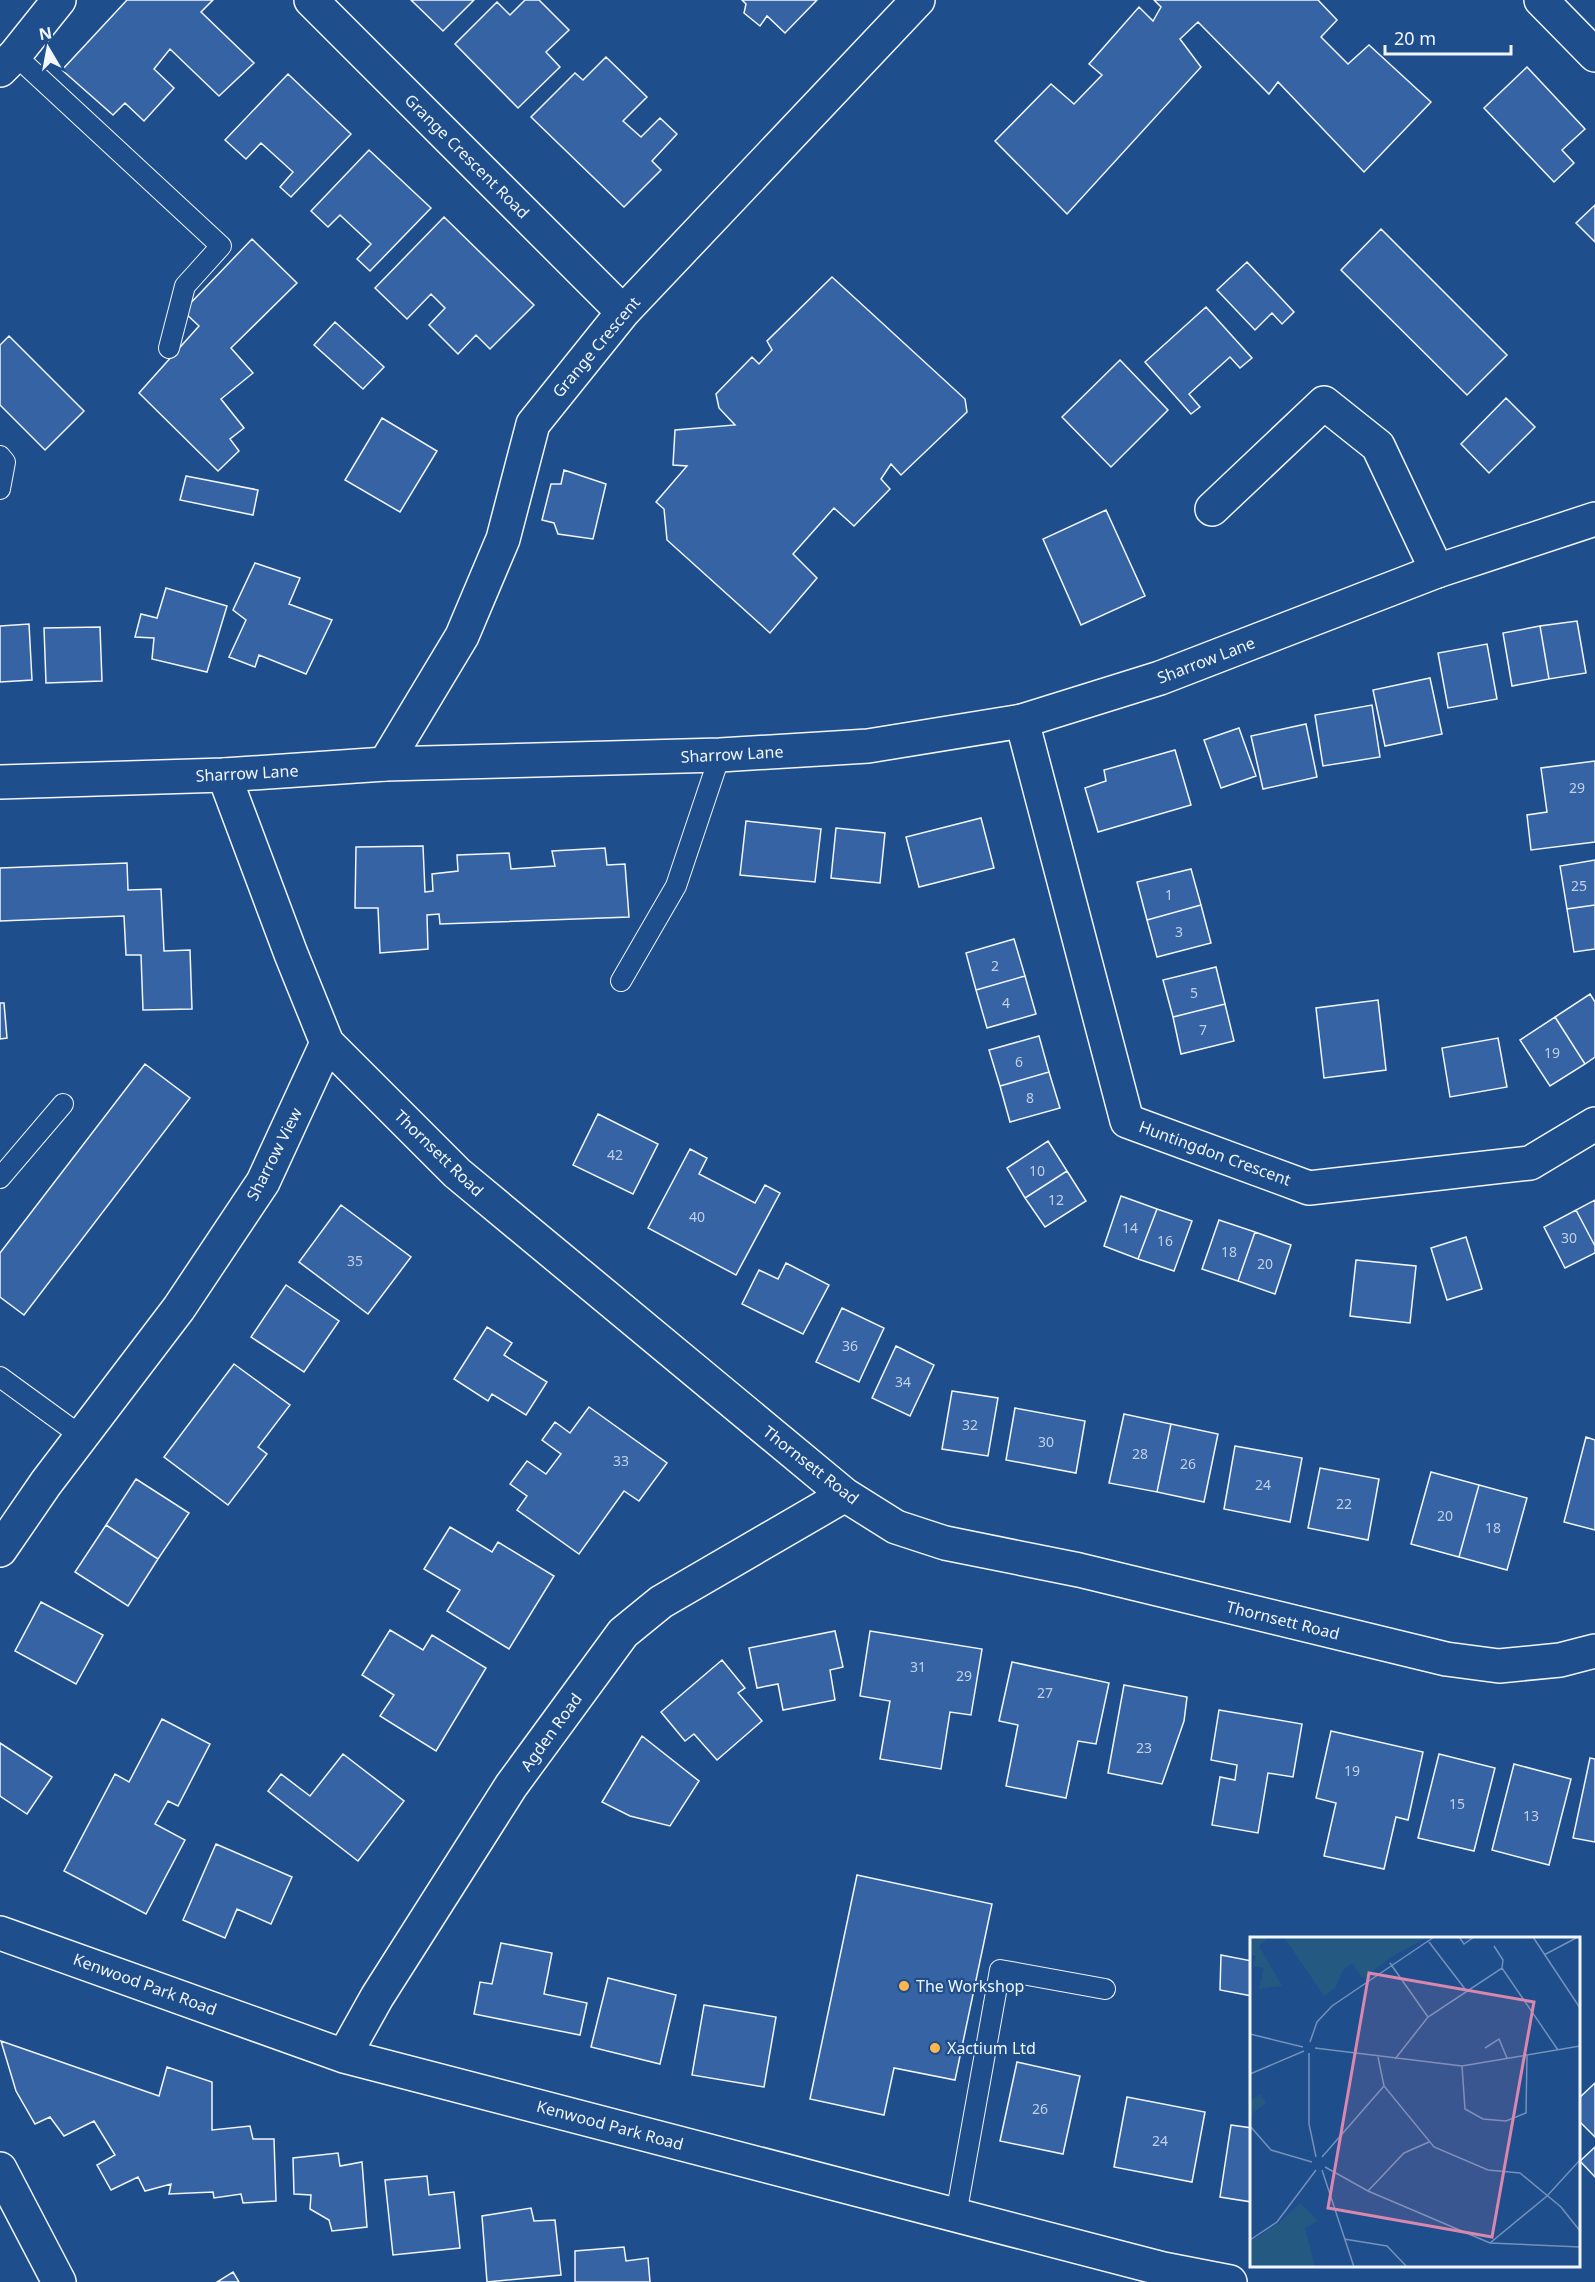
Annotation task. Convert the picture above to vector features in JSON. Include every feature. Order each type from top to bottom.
[{"type":"street","points":[[7,63],[59,0]]},
{"type":"street","name":"Grange Crescent Road","points":[[311,0],[623,312]]},
{"type":"street","name":"Grange Crescent","points":[[385,764],[462,636],[502,539],[533,424],[623,312],[918,0]]},
{"type":"street","points":[[1541,0],[1595,55]]},
{"type":"street","points":[[1212,510],[1324,404],[1378,446],[1437,571]]},
{"type":"street","name":"Sharrow Lane","points":[[0,782],[224,775],[385,764],[720,755],[868,746],[1022,721],[1160,678],[1437,571],[1595,519]]},
{"type":"street","name":"Huntingdon Crescent","points":[[1022,721],[1127,1121],[1309,1188],[1530,1163],[1595,1124]]},
{"type":"street","points":[[224,775],[327,1043]]},
{"type":"street","name":"Sharrow View","points":[[0,1550],[46,1483],[180,1308],[263,1182],[327,1043]]},
{"type":"street","name":"Thornsett Road","points":[[327,1043],[457,1173],[845,1495],[896,1527],[945,1543],[1079,1570],[1446,1659],[1499,1666],[1560,1660],[1595,1651]]},
{"type":"street","name":"Agden Road","points":[[344,2056],[377,1997],[511,1786],[623,1634],[661,1602],[845,1495]]},
{"type":"street","name":"Kenwood Park Road","points":[[0,1933],[344,2056],[1163,2269],[1230,2282]]},
{"type":"street","points":[[0,2169],[59,2282]]},
{"type":"lane","points":[[7,63],[221,246],[185,285],[169,348]]},
{"type":"lane","points":[[0,456],[5,462],[0,489]]},
{"type":"lane","points":[[621,981],[676,886],[720,755]]},
{"type":"lane","points":[[0,1178],[63,1104]]},
{"type":"lane","points":[[0,1377],[81,1436]]},
{"type":"lane","points":[[956,2215],[1000,1970],[1105,1989]]},
{"type":"building","points":[[127,0],[213,0],[201,12],[254,63],[219,96],[170,49],[154,69],[174,88],[144,121],[125,103],[113,115],[62,70]]},
{"type":"building","points":[[411,0],[474,0],[443,31]]},
{"type":"building","points":[[525,0],[539,0],[569,30],[546,52],[560,67],[518,108],[455,44],[497,2],[510,15]]},
{"type":"building","points":[[742,0],[817,0],[785,33],[767,16],[760,26],[744,13],[746,4]]},
{"type":"building","points":[[1154,0],[1318,0],[1337,20],[1321,37],[1348,64],[1369,45],[1431,102],[1364,172],[1278,82],[1269,94],[1198,22],[1180,39],[1201,67],[1067,214],[995,141],[1051,84],[1074,104],[1102,75],[1089,64],[1139,7],[1153,21],[1161,7]]},
{"type":"building","points":[[606,57],[647,97],[623,121],[641,137],[660,118],[677,134],[652,161],[661,170],[624,207],[531,117],[575,73],[583,80]]},
{"type":"building","points":[[1527,67],[1585,129],[1562,150],[1574,163],[1554,182],[1484,108]]},
{"type":"building","points":[[288,74],[351,134],[291,197],[280,187],[293,172],[261,143],[246,159],[225,140]]},
{"type":"building","points":[[369,150],[431,208],[370,271],[357,259],[371,244],[340,215],[328,227],[311,211]]},
{"type":"building","points":[[1595,205],[1595,242],[1576,223]]},
{"type":"building","points":[[444,217],[534,305],[490,349],[476,335],[458,354],[429,325],[445,308],[431,294],[407,319],[375,288]]},
{"type":"building","points":[[1381,229],[1507,355],[1467,395],[1341,270]]},
{"type":"building","points":[[252,239],[297,283],[231,348],[253,373],[221,399],[244,428],[230,439],[239,451],[218,471],[139,393],[199,326],[183,311]]},
{"type":"building","points":[[1247,262],[1294,312],[1282,324],[1272,313],[1255,330],[1217,290]]},
{"type":"building","points":[[832,277],[965,399],[967,412],[901,475],[891,464],[881,479],[890,489],[854,526],[834,508],[793,554],[817,578],[770,633],[667,540],[664,509],[656,502],[687,466],[673,465],[675,430],[735,425],[719,408],[716,394],[752,357],[759,364],[772,350],[767,341]]},
{"type":"building","points":[[1206,307],[1252,358],[1240,368],[1230,357],[1189,394],[1200,407],[1191,414],[1145,362]]},
{"type":"building","points":[[335,322],[384,367],[363,389],[314,345]]},
{"type":"building","points":[[9,336],[84,411],[45,450],[0,405],[0,345]]},
{"type":"building","points":[[1120,360],[1168,410],[1111,467],[1062,417]]},
{"type":"building","points":[[1506,398],[1535,427],[1489,473],[1461,444]]},
{"type":"building","points":[[382,418],[437,451],[400,512],[345,480]]},
{"type":"building","points":[[564,470],[606,484],[593,539],[558,534],[554,523],[542,520],[551,484],[561,484]]},
{"type":"building","points":[[186,476],[258,490],[253,515],[180,500]]},
{"type":"building","points":[[1106,510],[1145,596],[1081,625],[1043,539]]},
{"type":"building","points":[[255,563],[300,578],[289,604],[332,620],[306,674],[259,655],[255,667],[229,657],[246,620],[233,610]]},
{"type":"building","points":[[166,588],[227,606],[207,672],[152,659],[154,638],[135,637],[141,614],[157,618]]},
{"type":"building","points":[[1577,621],[1586,673],[1549,679],[1540,626]]},
{"type":"building","points":[[29,624],[32,680],[0,682],[0,626]]},
{"type":"building","points":[[1540,626],[1549,679],[1512,686],[1503,633]]},
{"type":"building","points":[[100,627],[102,681],[46,683],[44,628]]},
{"type":"building","points":[[1487,644],[1497,699],[1448,708],[1438,653]]},
{"type":"building","points":[[1430,678],[1442,734],[1385,746],[1373,690]]},
{"type":"building","points":[[1372,705],[1380,757],[1323,766],[1315,715]]},
{"type":"building","points":[[1306,724],[1317,777],[1263,789],[1251,736]]},
{"type":"building","points":[[1239,728],[1256,776],[1221,788],[1204,740]]},
{"type":"building","points":[[1175,750],[1191,805],[1098,832],[1085,788],[1106,781],[1104,770]]},
{"type":"building","points":[[1595,761],[1595,842],[1531,850],[1527,815],[1547,812],[1541,768]]},
{"type":"building","points":[[981,818],[994,868],[919,887],[906,837]]},
{"type":"building","points":[[746,821],[821,829],[815,882],[740,875]]},
{"type":"building","points":[[836,828],[885,833],[880,883],[831,878]]},
{"type":"building","points":[[423,846],[425,892],[433,891],[432,874],[458,871],[457,855],[509,853],[511,869],[555,866],[552,851],[605,848],[607,865],[625,864],[629,917],[440,924],[439,914],[427,915],[428,949],[380,953],[378,908],[355,908],[356,847]]},
{"type":"building","points":[[1595,860],[1595,905],[1567,909],[1560,866]]},
{"type":"building","points":[[127,863],[128,890],[161,889],[164,951],[190,950],[192,1009],[143,1010],[141,955],[126,955],[124,916],[0,921],[0,868]]},
{"type":"building","points":[[1191,869],[1201,905],[1147,920],[1137,882]]},
{"type":"building","points":[[1201,905],[1211,943],[1157,957],[1147,920]]},
{"type":"building","points":[[1595,905],[1595,949],[1574,952],[1567,909]]},
{"type":"building","points":[[1014,939],[1025,976],[976,990],[966,953]]},
{"type":"building","points":[[1216,967],[1225,1004],[1173,1017],[1163,980]]},
{"type":"building","points":[[1025,976],[1036,1014],[987,1028],[976,990]]},
{"type":"building","points":[[1590,994],[1595,1002],[1595,1057],[1585,1064],[1555,1017]]},
{"type":"building","points":[[1378,1000],[1386,1070],[1324,1078],[1316,1008]]},
{"type":"building","points":[[0,1003],[4,1003],[7,1038],[0,1039]]},
{"type":"building","points":[[1225,1004],[1234,1041],[1181,1054],[1173,1017]]},
{"type":"building","points":[[1555,1017],[1585,1064],[1550,1086],[1520,1040]]},
{"type":"building","points":[[1039,1036],[1049,1072],[1000,1086],[989,1050]]},
{"type":"building","points":[[1498,1038],[1507,1087],[1450,1097],[1442,1048]]},
{"type":"building","points":[[145,1064],[190,1098],[24,1315],[0,1297],[0,1253]]},
{"type":"building","points":[[1049,1072],[1060,1108],[1010,1122],[1000,1086]]},
{"type":"building","points":[[598,1114],[658,1144],[633,1194],[573,1165]]},
{"type":"building","points":[[1048,1141],[1067,1171],[1025,1198],[1007,1168]]},
{"type":"building","points":[[690,1149],[707,1158],[699,1174],[755,1203],[765,1185],[780,1193],[736,1275],[648,1228]]},
{"type":"building","points":[[1067,1171],[1086,1201],[1045,1227],[1025,1198]]},
{"type":"building","points":[[1121,1196],[1157,1209],[1138,1259],[1104,1246]]},
{"type":"building","points":[[1595,1200],[1595,1246],[1576,1210]]},
{"type":"building","points":[[341,1205],[411,1257],[368,1314],[299,1262]]},
{"type":"building","points":[[1157,1209],[1192,1221],[1174,1271],[1138,1259]]},
{"type":"building","points":[[1576,1210],[1595,1246],[1595,1253],[1565,1268],[1544,1227]]},
{"type":"building","points":[[1219,1220],[1255,1232],[1238,1281],[1202,1269]]},
{"type":"building","points":[[1255,1232],[1291,1245],[1275,1294],[1238,1281]]},
{"type":"building","points":[[1466,1237],[1482,1289],[1447,1300],[1431,1248]]},
{"type":"building","points":[[1356,1260],[1416,1266],[1410,1323],[1350,1316]]},
{"type":"building","points":[[786,1263],[829,1285],[803,1334],[742,1304],[759,1270],[778,1279]]},
{"type":"building","points":[[286,1285],[339,1321],[304,1372],[251,1337]]},
{"type":"building","points":[[842,1308],[884,1328],[859,1382],[816,1362]]},
{"type":"building","points":[[487,1327],[512,1343],[504,1355],[547,1382],[526,1415],[492,1394],[488,1401],[454,1379]]},
{"type":"building","points":[[896,1346],[934,1365],[910,1416],[872,1398]]},
{"type":"building","points":[[234,1364],[290,1405],[258,1447],[267,1454],[228,1505],[164,1457]]},
{"type":"building","points":[[952,1391],[998,1398],[988,1456],[942,1449]]},
{"type":"building","points":[[589,1407],[667,1463],[639,1501],[624,1491],[579,1554],[517,1510],[527,1496],[510,1484],[527,1461],[546,1474],[561,1454],[542,1440],[555,1422],[570,1433]]},
{"type":"building","points":[[1015,1408],[1085,1421],[1076,1473],[1006,1460]]},
{"type":"building","points":[[1124,1414],[1171,1424],[1157,1492],[1109,1483]]},
{"type":"building","points":[[1171,1424],[1218,1434],[1204,1502],[1157,1492]]},
{"type":"building","points":[[1586,1437],[1595,1440],[1595,1530],[1564,1522]]},
{"type":"building","points":[[1235,1446],[1302,1458],[1290,1522],[1224,1509]]},
{"type":"building","points":[[1320,1468],[1379,1479],[1368,1540],[1308,1528]]},
{"type":"building","points":[[1431,1472],[1479,1485],[1459,1557],[1411,1544]]},
{"type":"building","points":[[136,1479],[189,1513],[158,1559],[106,1525]]},
{"type":"building","points":[[1479,1485],[1527,1498],[1507,1570],[1459,1557]]},
{"type":"building","points":[[106,1525],[158,1559],[128,1606],[75,1572]]},
{"type":"building","points":[[450,1527],[492,1552],[498,1542],[554,1576],[509,1649],[447,1611],[460,1590],[424,1569]]},
{"type":"building","points":[[41,1602],[103,1635],[76,1684],[15,1651]]},
{"type":"building","points":[[390,1630],[423,1650],[432,1635],[486,1668],[436,1751],[380,1716],[394,1695],[362,1675]]},
{"type":"building","points":[[835,1631],[843,1667],[830,1670],[835,1700],[783,1710],[778,1684],[757,1688],[749,1648]]},
{"type":"building","points":[[870,1631],[982,1649],[971,1715],[950,1712],[941,1769],[880,1759],[890,1701],[860,1696]]},
{"type":"building","points":[[722,1660],[745,1688],[738,1693],[762,1721],[717,1760],[694,1734],[685,1741],[661,1712]]},
{"type":"building","points":[[1012,1662],[1109,1683],[1096,1744],[1078,1741],[1066,1798],[1006,1786],[1018,1725],[999,1721]]},
{"type":"building","points":[[1124,1685],[1187,1697],[1184,1721],[1162,1784],[1108,1773]]},
{"type":"building","points":[[1219,1710],[1302,1724],[1293,1777],[1268,1773],[1258,1833],[1212,1825],[1220,1777],[1235,1780],[1237,1765],[1211,1760]]},
{"type":"building","points":[[162,1719],[210,1744],[178,1806],[168,1801],[155,1824],[185,1840],[146,1914],[64,1871],[115,1774],[129,1782]]},
{"type":"building","points":[[1331,1731],[1423,1752],[1408,1820],[1396,1817],[1384,1869],[1324,1856],[1336,1803],[1316,1798]]},
{"type":"building","points":[[642,1736],[699,1781],[670,1826],[630,1816],[602,1802]]},
{"type":"building","points":[[0,1743],[52,1777],[27,1814],[0,1796]]},
{"type":"building","points":[[343,1754],[404,1801],[358,1861],[268,1791],[281,1774],[310,1796]]},
{"type":"building","points":[[1439,1754],[1495,1768],[1474,1851],[1418,1838]]},
{"type":"building","points":[[1590,1758],[1595,1759],[1595,1842],[1573,1838]]},
{"type":"building","points":[[1514,1764],[1571,1779],[1549,1865],[1492,1850]]},
{"type":"building","points":[[216,1844],[292,1877],[271,1924],[237,1909],[225,1938],[183,1920]]},
{"type":"building","name":"The Workshop","points":[[857,1875],[992,1904],[955,2080],[894,2068],[884,2115],[810,2099]]},
{"type":"building","points":[[501,1943],[552,1953],[544,1994],[587,2003],[580,2035],[474,2014],[480,1982],[492,1984]]},
{"type":"building","points":[[1221,1955],[1250,1961],[1250,1996],[1220,1990]]},
{"type":"building","points":[[608,1978],[676,1995],[660,2064],[591,2047]]},
{"type":"building","points":[[704,2005],[776,2017],[764,2087],[692,2075]]},
{"type":"building","points":[[1,2041],[159,2096],[167,2067],[212,2082],[212,2130],[250,2126],[253,2139],[274,2139],[276,2201],[243,2203],[241,2194],[214,2198],[213,2192],[169,2194],[171,2184],[145,2191],[138,2177],[111,2190],[97,2165],[115,2155],[94,2121],[64,2136],[50,2117],[35,2124],[16,2091]]},
{"type":"building","points":[[1017,2062],[1080,2076],[1063,2154],[1000,2141]]},
{"type":"building","points":[[1595,2083],[1595,2137],[1580,2122],[1580,2097]]},
{"type":"building","points":[[1127,2097],[1205,2112],[1192,2182],[1114,2167]]},
{"type":"building","points":[[1231,2125],[1250,2128],[1250,2202],[1220,2197]]},
{"type":"building","points":[[1595,2147],[1595,2177],[1580,2161]]},
{"type":"building","points":[[338,2153],[340,2166],[362,2162],[367,2227],[332,2231],[329,2220],[310,2209],[311,2195],[294,2194],[293,2158]]},
{"type":"building","points":[[427,2176],[429,2195],[454,2192],[460,2248],[393,2255],[385,2180]]},
{"type":"building","points":[[531,2208],[534,2221],[555,2220],[561,2275],[487,2282],[482,2216]]},
{"type":"building","points":[[624,2247],[626,2261],[648,2258],[650,2282],[575,2282],[575,2251]]},
{"type":"building","points":[[233,2272],[239,2282],[217,2282]]},
{"type":"place","name":"The Workshop","points":[[904,1986]]},
{"type":"place","name":"Xactium Ltd","points":[[935,2048]]}]
